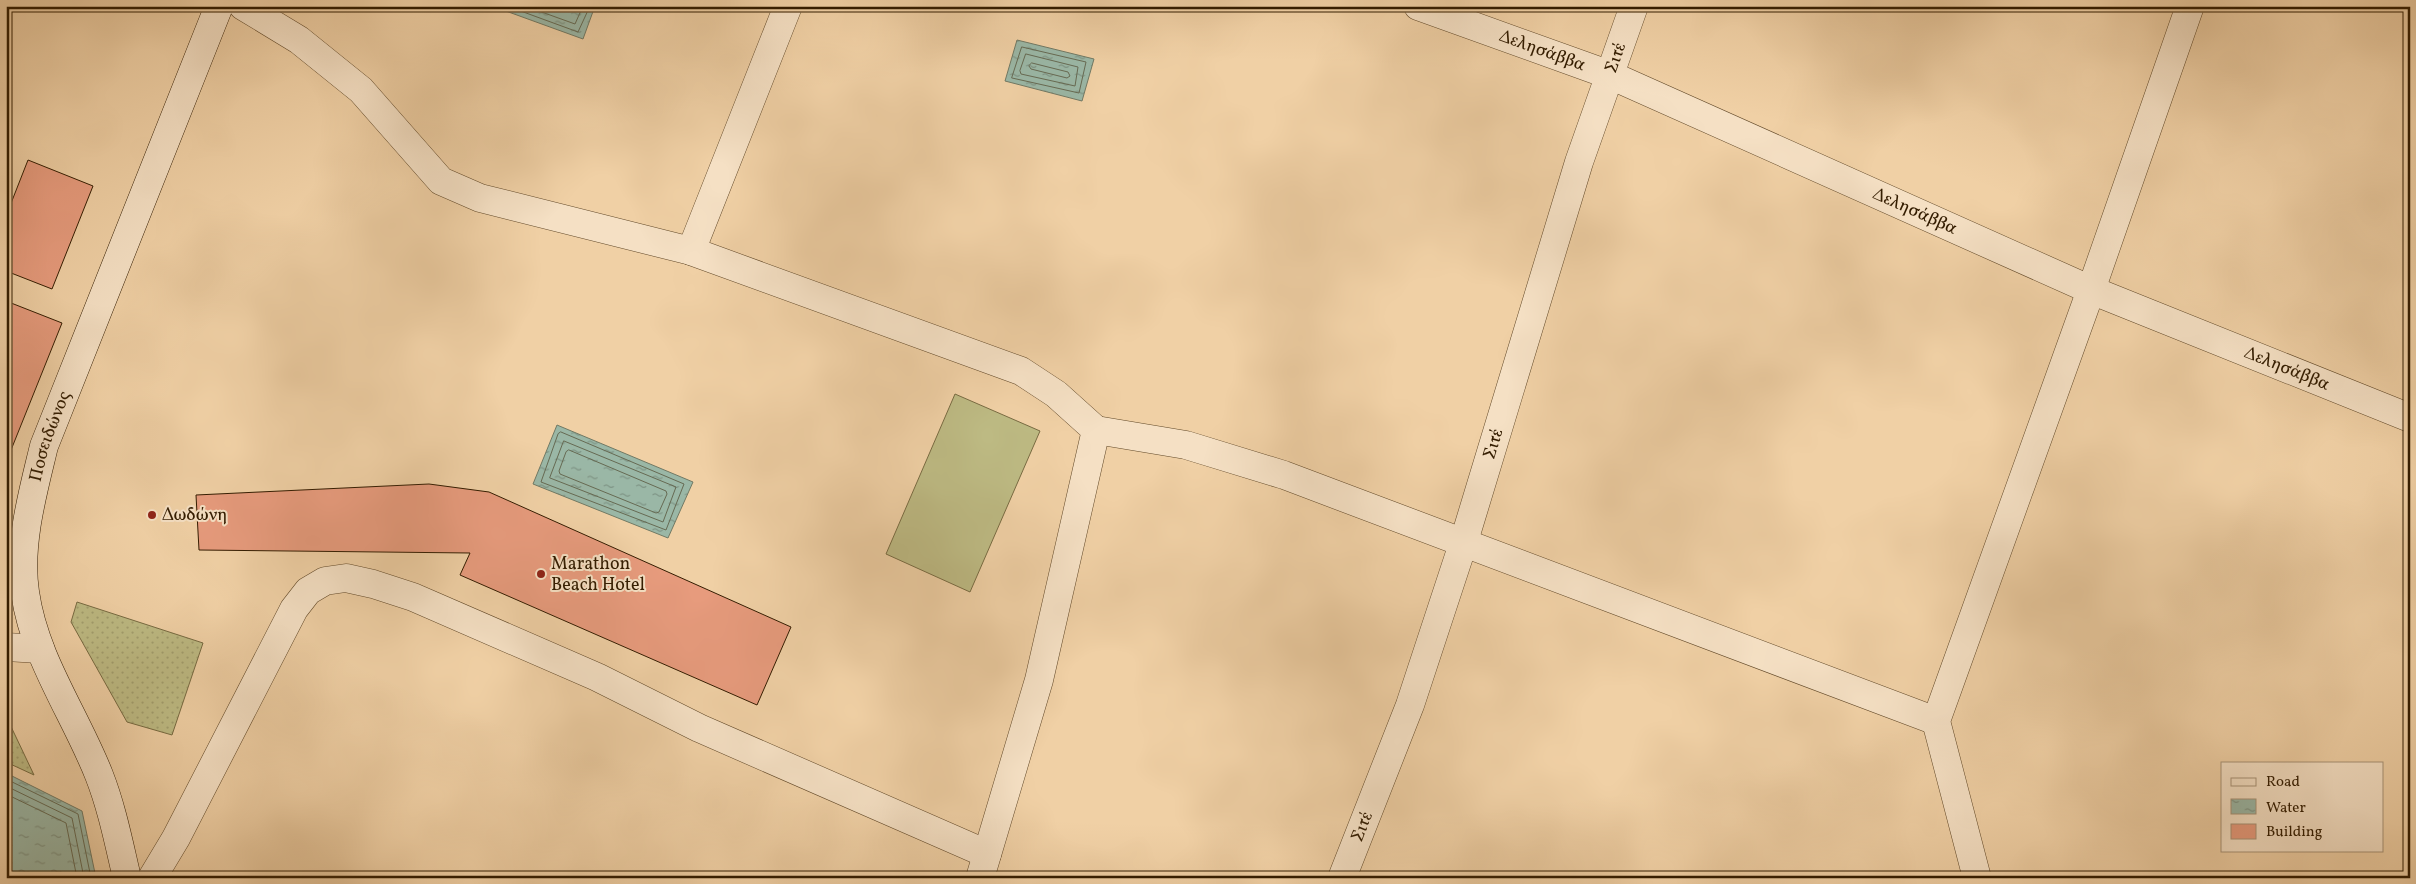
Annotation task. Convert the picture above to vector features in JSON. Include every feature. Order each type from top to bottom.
[{"type":"street","name":"Ποσειδώνος","points":[[127,878],[99,775],[40,649],[30,620],[24,591],[24,565],[31,498],[44,446],[219,6]]},
{"type":"street","points":[[243,6],[299,40],[361,90],[441,181],[480,198],[691,251],[1021,371],[1056,394],[1096,430],[1186,445],[1284,475],[1464,541],[1936,721]]},
{"type":"street","points":[[691,251],[788,6]]},
{"type":"street","name":"Δελησάββα","points":[[1418,6],[1610,75],[2091,290],[2410,418]]},
{"type":"street","name":"Σιτέ","points":[[1342,878],[1410,705],[1464,541],[1579,162],[1634,6]]},
{"type":"street","points":[[1977,878],[1936,721],[2091,290],[2190,6]]},
{"type":"street","points":[[152,878],[176,838],[294,609],[308,591],[325,581],[346,578],[374,584],[422,600],[597,677],[984,866],[1040,680],[1096,430]]},
{"type":"street","points":[[6,647],[40,649]]},
{"type":"shaded area","points":[[955,394],[1040,431],[970,592],[886,554]]},
{"type":"shaded area","points":[[77,602],[203,643],[172,735],[127,722],[71,622]]},
{"type":"shaded area","points":[[6,716],[34,775],[6,762]]},
{"type":"water","points":[[492,6],[595,6],[583,39]]},
{"type":"water","points":[[1017,40],[1094,59],[1082,101],[1005,81]]},
{"type":"water","points":[[557,425],[693,482],[668,538],[533,484]]},
{"type":"water","points":[[6,773],[82,811],[96,878],[6,878]]},
{"type":"building","points":[[28,160],[93,186],[52,289],[6,271],[6,216]]},
{"type":"building","points":[[6,301],[62,323],[7,460],[6,460]]},
{"type":"building","points":[[429,484],[489,492],[791,627],[757,705],[460,575],[470,553],[199,550],[196,495]]},
{"type":"place","name":"Δωδώνη","points":[[152,515]]},
{"type":"place","name":"Marathon Beach Hotel","points":[[541,574]]}]
